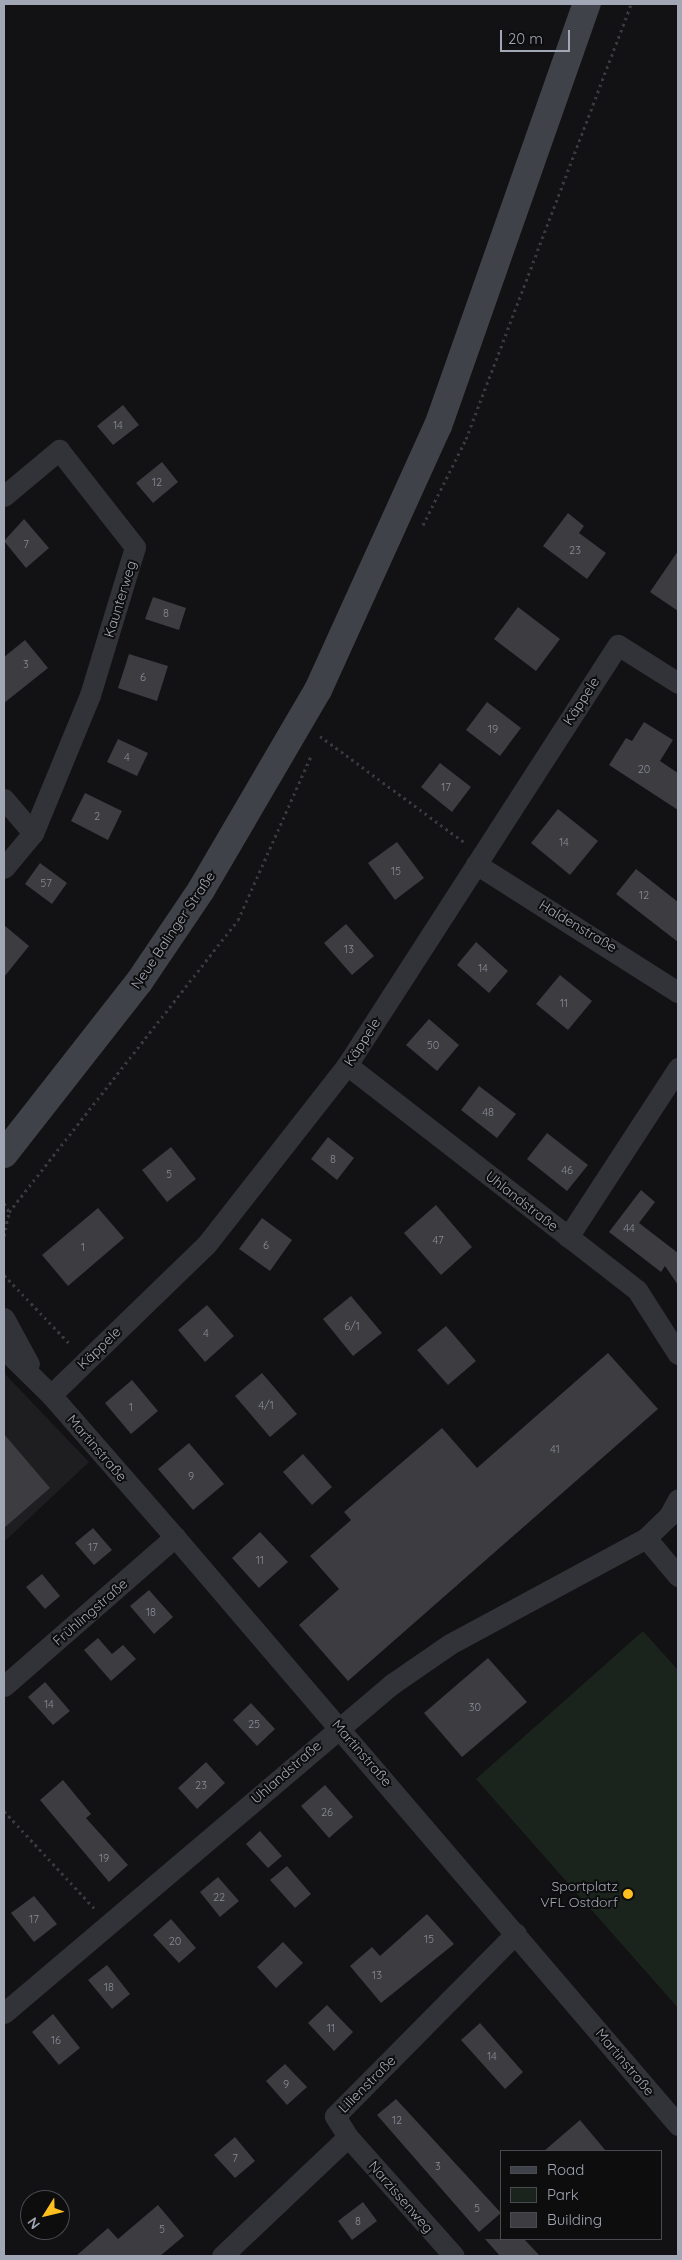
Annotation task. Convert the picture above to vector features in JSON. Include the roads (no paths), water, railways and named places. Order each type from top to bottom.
[{"type":"main road","name":"Neue Balinger Straße","points":[[4,1154],[139,982],[191,905],[318,690],[438,426],[586,4]]},
{"type":"street","name":"Kaunterweg","points":[[4,496],[59,450],[135,547],[90,695],[33,833]]},
{"type":"street","name":"Käppele","points":[[46,1390],[87,1360],[206,1245],[347,1065],[618,645],[678,683]]},
{"type":"street","points":[[4,799],[33,833],[4,868]]},
{"type":"street","name":"Haldenstraße","points":[[478,860],[678,992]]},
{"type":"street","name":"Uhlandstraße","points":[[347,1065],[637,1290],[678,1354]]},
{"type":"street","points":[[568,1237],[678,1068]]},
{"type":"street","name":"Martinstraße","points":[[4,1318],[46,1390]]},
{"type":"street","name":"Martinstraße","points":[[4,1349],[46,1390],[175,1537],[339,1726],[678,2125]]},
{"type":"street","name":"Uhlandstraße","points":[[4,2013],[339,1726],[450,1644],[646,1538],[670,1516],[678,1499]]},
{"type":"street","name":"Frühlingstraße","points":[[4,1686],[175,1537]]},
{"type":"street","points":[[646,1538],[678,1576]]},
{"type":"street","name":"Lilienstraße","points":[[348,2137],[335,2116],[516,1933]]},
{"type":"street","points":[[222,2256],[348,2137]]},
{"type":"street","name":"Narzissenweg","points":[[348,2137],[454,2256]]},
{"type":"place","name":"Sportplatz VFL Ostdorf","points":[[628,1894]]}]
